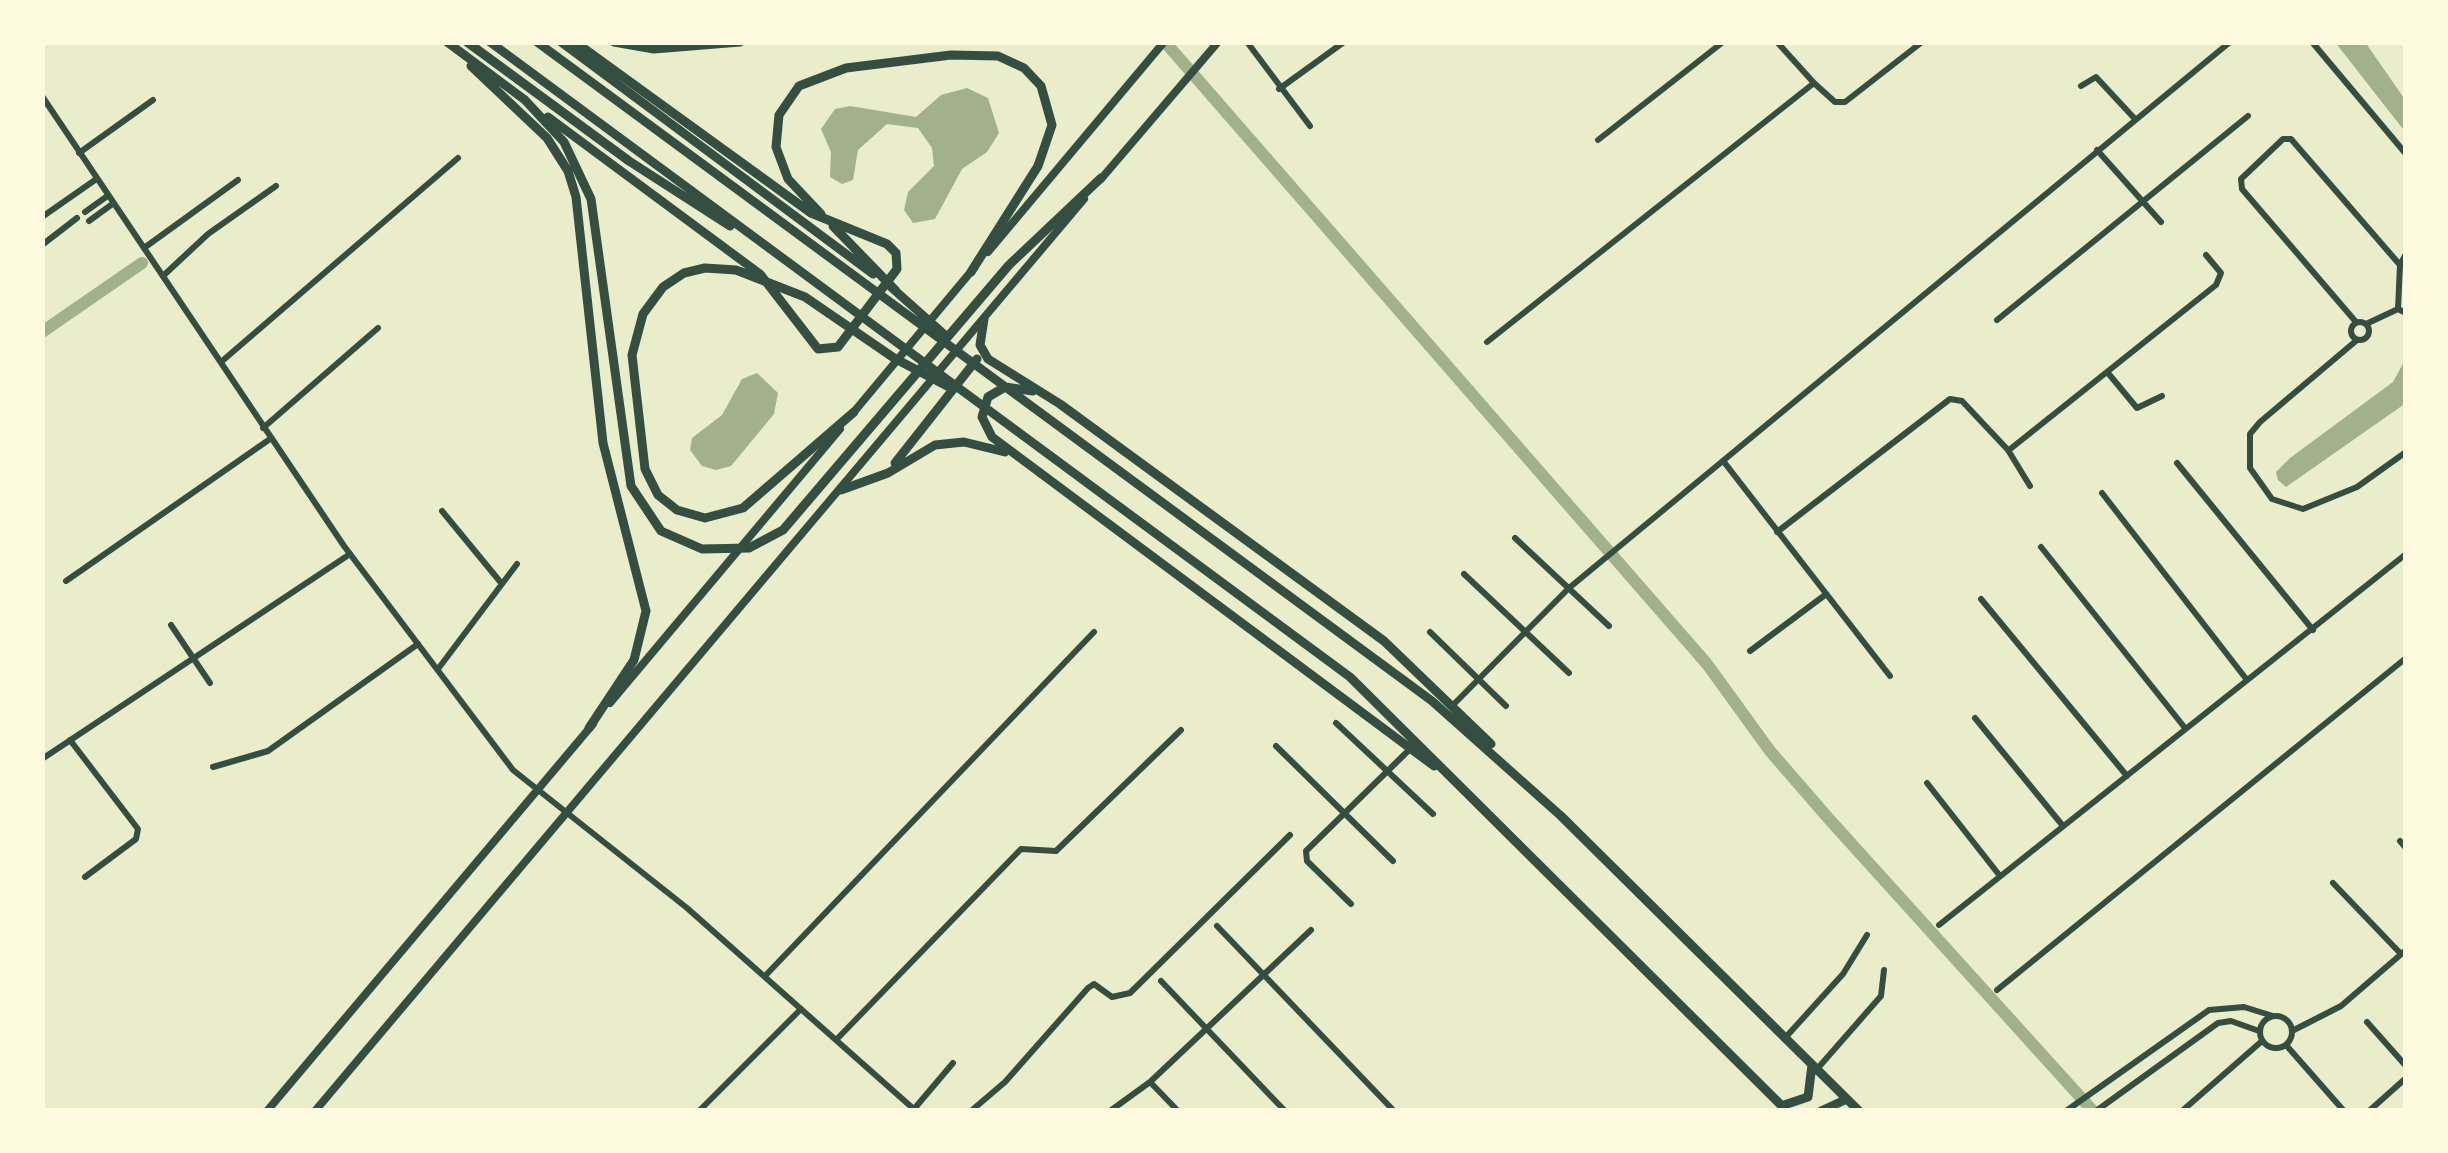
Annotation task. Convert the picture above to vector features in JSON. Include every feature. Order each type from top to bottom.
[{"type":"main road","points":[[446,42],[781,257]]},
{"type":"main road","points":[[446,42],[547,138],[568,171],[576,196],[603,442],[646,611],[634,660],[590,728]]},
{"type":"main road","points":[[466,42],[760,274],[812,345],[826,351],[843,342],[897,269],[893,248],[811,213],[575,42]]},
{"type":"main road","points":[[490,42],[1365,690],[1786,1111]]},
{"type":"main road","points":[[538,42],[1420,692],[1534,790]]},
{"type":"main road","points":[[561,42],[896,291]]},
{"type":"main road","points":[[614,42],[654,49],[740,42]]},
{"type":"main road","points":[[267,1111],[1164,42]]},
{"type":"main road","points":[[315,1111],[1218,42]]},
{"type":"main road","points":[[962,353],[788,179],[776,147],[779,115],[800,86],[831,71],[972,53],[998,56],[1034,77],[1048,98],[1052,125],[1038,166],[971,272]]},
{"type":"main road","points":[[528,94],[564,142],[587,185],[631,486],[661,531],[702,549],[749,548],[783,530],[1009,265],[1101,178]]},
{"type":"main road","points":[[854,412],[751,503],[722,516],[677,510],[658,495],[645,469],[635,334],[663,287],[705,268],[736,270],[789,289],[895,358],[970,396]]},
{"type":"main road","points":[[888,473],[973,368],[984,319]]},
{"type":"main road","points":[[980,348],[992,363],[1044,394],[1384,641],[1454,704],[1534,790],[1859,1111]]},
{"type":"main road","points":[[1044,394],[1002,388],[982,412],[992,437],[1465,791]]},
{"type":"main road","points":[[841,490],[888,473],[917,452],[954,442],[999,450],[1036,470]]},
{"type":"main road","points":[[1777,1101],[1790,1106],[1808,1097],[1815,1068]]},
{"type":"main road","points":[[1820,1111],[1847,1099]]},
{"type":"street","points":[[1246,42],[1310,127]]},
{"type":"street","points":[[1279,89],[1344,42]]},
{"type":"street","points":[[1598,140],[1723,42]]},
{"type":"street","points":[[1778,42],[1835,102],[1845,102],[1922,42]]},
{"type":"street","points":[[1454,704],[1569,588],[2230,42]]},
{"type":"street","points":[[2312,42],[2405,150]]},
{"type":"street","points":[[2081,86],[2096,77],[2135,119]]},
{"type":"street","points":[[1486,342],[1814,83]]},
{"type":"street","points":[[42,96],[350,554],[513,770],[765,976],[912,1109],[952,1064]]},
{"type":"street","points":[[79,153],[153,100]]},
{"type":"street","points":[[1997,320],[2248,116]]},
{"type":"street","points":[[2400,265],[2291,139],[2283,139],[2241,178],[2242,189],[2356,322],[2366,324],[2402,311],[2400,265],[2406,254]]},
{"type":"street","points":[[2097,150],[2161,222]]},
{"type":"street","points":[[221,362],[458,158]]},
{"type":"street","points":[[42,217],[95,180]]},
{"type":"street","points":[[144,248],[238,180]]},
{"type":"street","points":[[163,276],[208,234],[276,186]]},
{"type":"street","points":[[42,245],[109,201]]},
{"type":"street","points":[[2008,451],[2216,285],[2221,273],[2206,255]]},
{"type":"street","points":[[2356,322],[2350,330],[2357,340]]},
{"type":"street","points":[[2366,324],[2367,337],[2357,340],[2260,422],[2247,449],[2250,468],[2272,499],[2303,509],[2357,487],[2406,452]]},
{"type":"street","points":[[263,428],[378,328]]},
{"type":"street","points":[[2107,372],[2137,408],[2162,396]]},
{"type":"street","points":[[1777,532],[1950,399],[1962,401],[2008,451],[2030,486]]},
{"type":"street","points":[[66,581],[270,439]]},
{"type":"street","points":[[1724,462],[1890,676]]},
{"type":"street","points":[[2177,463],[2313,630]]},
{"type":"street","points":[[2102,494],[2247,680]]},
{"type":"street","points":[[442,511],[502,584]]},
{"type":"street","points":[[1515,538],[1609,626]]},
{"type":"street","points":[[2041,547],[2185,728]]},
{"type":"street","points":[[42,759],[350,554]]},
{"type":"street","points":[[1939,925],[2406,554]]},
{"type":"street","points":[[438,669],[517,564]]},
{"type":"street","points":[[1465,574],[1569,674]]},
{"type":"street","points":[[1750,651],[1826,595]]},
{"type":"street","points":[[1981,599],[2127,776]]},
{"type":"street","points":[[171,626],[210,683]]},
{"type":"street","points":[[765,976],[1094,632]]},
{"type":"street","points":[[1430,632],[1506,706]]},
{"type":"street","points":[[213,767],[268,751],[418,644]]},
{"type":"street","points":[[1997,990],[2406,658]]},
{"type":"street","points":[[1975,718],[2062,826]]},
{"type":"street","points":[[1336,723],[1433,814]]},
{"type":"street","points":[[837,1039],[1021,849],[1056,851],[1181,730]]},
{"type":"street","points":[[70,740],[138,829],[131,844],[85,877]]},
{"type":"street","points":[[1276,746],[1393,861]]},
{"type":"street","points":[[1351,904],[1305,856],[1411,748]]},
{"type":"street","points":[[1927,783],[2000,876]]},
{"type":"street","points":[[971,1111],[1019,1067],[1088,988],[1094,984],[1112,997],[1130,993],[1290,835]]},
{"type":"street","points":[[2286,1045],[2291,1031],[2341,1006],[2403,952],[2333,883]]},
{"type":"street","points":[[1217,926],[1394,1111]]},
{"type":"street","points":[[1110,1111],[1150,1082],[1311,930]]},
{"type":"street","points":[[1785,1038],[1843,974],[1867,935]]},
{"type":"street","points":[[1815,1068],[1881,996],[1884,970]]},
{"type":"street","points":[[1161,980],[1285,1111]]},
{"type":"street","points":[[2066,1111],[2210,1010],[2243,1007],[2283,1018],[2291,1031]]},
{"type":"street","points":[[699,1111],[802,1009]]},
{"type":"street","points":[[2260,1031],[2273,1016]]},
{"type":"street","points":[[2096,1111],[2218,1023],[2231,1021],[2260,1031]]},
{"type":"street","points":[[2367,1022],[2406,1066]]},
{"type":"street","points":[[2260,1031],[2262,1041],[2271,1048],[2286,1045]]},
{"type":"street","points":[[2182,1111],[2262,1041]]},
{"type":"street","points":[[2286,1045],[2344,1111]]},
{"type":"street","points":[[2369,1111],[2406,1078]]},
{"type":"street","points":[[1150,1082],[1178,1111]]},
{"type":"shaded area","points":[[2335,42],[2365,42],[2406,101],[2406,133]]},
{"type":"shaded area","points":[[967,88],[988,98],[999,133],[987,152],[962,169],[935,219],[913,223],[904,210],[908,192],[934,166],[932,148],[918,128],[887,124],[858,150],[853,180],[842,184],[830,177],[831,152],[821,129],[835,109],[850,106],[916,117],[941,95]]},
{"type":"shaded area","points":[[2406,358],[2406,403],[2286,487],[2278,480],[2276,472],[2290,458],[2393,382]]},
{"type":"shaded area","points":[[757,373],[778,393],[774,414],[731,466],[716,470],[702,466],[690,450],[692,438],[722,415],[742,379]]},
{"type":"waterway","points":[[1165,42],[1707,664],[1770,751],[1829,819],[2093,1111]]},
{"type":"waterway","points":[[42,332],[142,263]]}]
